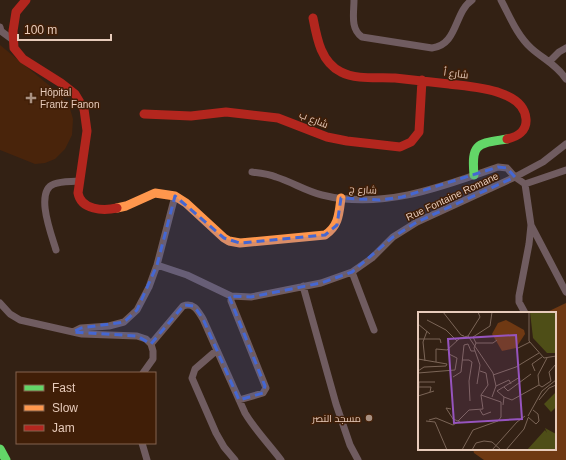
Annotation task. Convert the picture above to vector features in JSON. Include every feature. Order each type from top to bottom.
[{"type":"street","points":[[26,0],[16,12],[13,31],[14,48],[23,59],[61,83],[75,94],[84,109],[87,131],[79,182],[79,196],[81,202],[88,207],[108,210],[126,206],[155,193],[175,196],[186,203],[224,238],[229,241],[240,243],[319,236],[330,233],[337,225],[341,198]]},
{"type":"street","points":[[354,0],[353,24],[356,32],[362,37],[432,48],[441,46],[448,40],[466,6],[472,0]]},
{"type":"street","points":[[501,0],[518,32],[531,48],[550,61],[566,79]]},
{"type":"street","name":"شارع أ","points":[[313,18],[317,38],[326,60],[342,73],[370,77],[422,80],[492,90],[505,95],[520,105],[525,112],[526,125],[515,138],[494,140],[484,143],[476,148],[471,160],[474,175]]},
{"type":"street","points":[[0,27],[1,31],[13,40]]},
{"type":"street","points":[[550,61],[559,52],[566,48]]},
{"type":"street","name":"شارع ب","points":[[144,114],[191,116],[226,112],[278,118],[327,137],[400,146],[411,142],[419,132],[422,80]]},
{"type":"street","name":"Rue Fontaine Romane","points":[[157,265],[187,275],[232,296],[251,297],[321,283],[352,272],[372,258],[393,236],[417,222],[515,178],[543,162],[566,144]]},
{"type":"street","name":"شارع ج","points":[[252,172],[276,176],[321,195],[341,198],[380,200],[402,197],[501,166],[510,170],[515,178]]},
{"type":"street","points":[[515,178],[525,184],[566,170]]},
{"type":"street","points":[[56,250],[44,206],[44,197],[48,189],[54,184],[79,182]]},
{"type":"street","points":[[524,312],[519,296],[531,225],[525,184]]},
{"type":"street","points":[[73,332],[81,328],[109,326],[124,322],[137,310],[149,287],[157,265],[175,196]]},
{"type":"street","points":[[531,225],[566,292]]},
{"type":"street","points":[[352,272],[374,330]]},
{"type":"street","points":[[303,286],[336,404],[350,444],[358,460]]},
{"type":"street","points":[[232,296],[231,301],[265,386],[263,392],[239,400]]},
{"type":"street","points":[[0,303],[10,314],[20,320],[82,334],[137,336],[146,340],[151,344],[153,359],[144,372]]},
{"type":"street","points":[[151,344],[183,306],[190,304],[196,308],[203,319],[239,400],[253,425],[281,460]]},
{"type":"street","points":[[217,350],[195,369],[192,378],[218,437],[235,460]]},
{"type":"street","points":[[142,444],[147,460]]},
{"type":"street","points":[[0,449],[6,460]]},
{"type":"highlighted area","points":[[498,167],[507,168],[515,177],[417,222],[393,237],[352,272],[321,283],[251,297],[229,296],[265,386],[263,393],[239,400],[203,319],[194,306],[184,305],[151,344],[137,336],[73,332],[81,328],[124,322],[137,310],[157,265],[175,196],[224,238],[240,243],[325,235],[337,225],[341,198],[380,200],[402,197]]},
{"type":"shaded area","name":"Hôpital Frantz Fanon","points":[[0,45],[56,91],[69,105],[73,119],[72,135],[65,149],[55,159],[45,163],[35,164],[0,150]]},
{"type":"shaded area","points":[[566,303],[566,460],[484,460],[474,453],[473,450],[556,450],[556,312],[547,312]]},
{"type":"traffic: fast","points":[[474,175],[474,156],[475,150],[478,146],[489,142],[507,139]]},
{"type":"traffic: fast","points":[[0,449],[6,460]]},
{"type":"traffic: slow","points":[[117,208],[126,206],[155,193],[175,196],[186,203],[224,238],[229,241],[240,243],[325,235],[333,228],[338,219],[341,198]]},
{"type":"traffic: jam","points":[[26,0],[16,12],[13,31],[14,48],[23,59],[61,83],[75,94],[84,109],[87,131],[78,193],[80,199],[83,203],[93,208],[117,208]]},
{"type":"traffic: jam","points":[[313,18],[318,42],[324,56],[334,68],[347,75],[367,78],[395,78],[483,88],[495,91],[516,101],[523,109],[526,123],[521,133],[507,139]]},
{"type":"traffic: jam","points":[[144,114],[191,116],[226,112],[278,118],[327,137],[347,141],[400,147],[411,142],[419,132],[422,80]]},
{"type":"place","name":"Hôpital Frantz Fanon","points":[[31,98]]},
{"type":"place","name":"مسجد النصر","points":[[369,418]]}]
